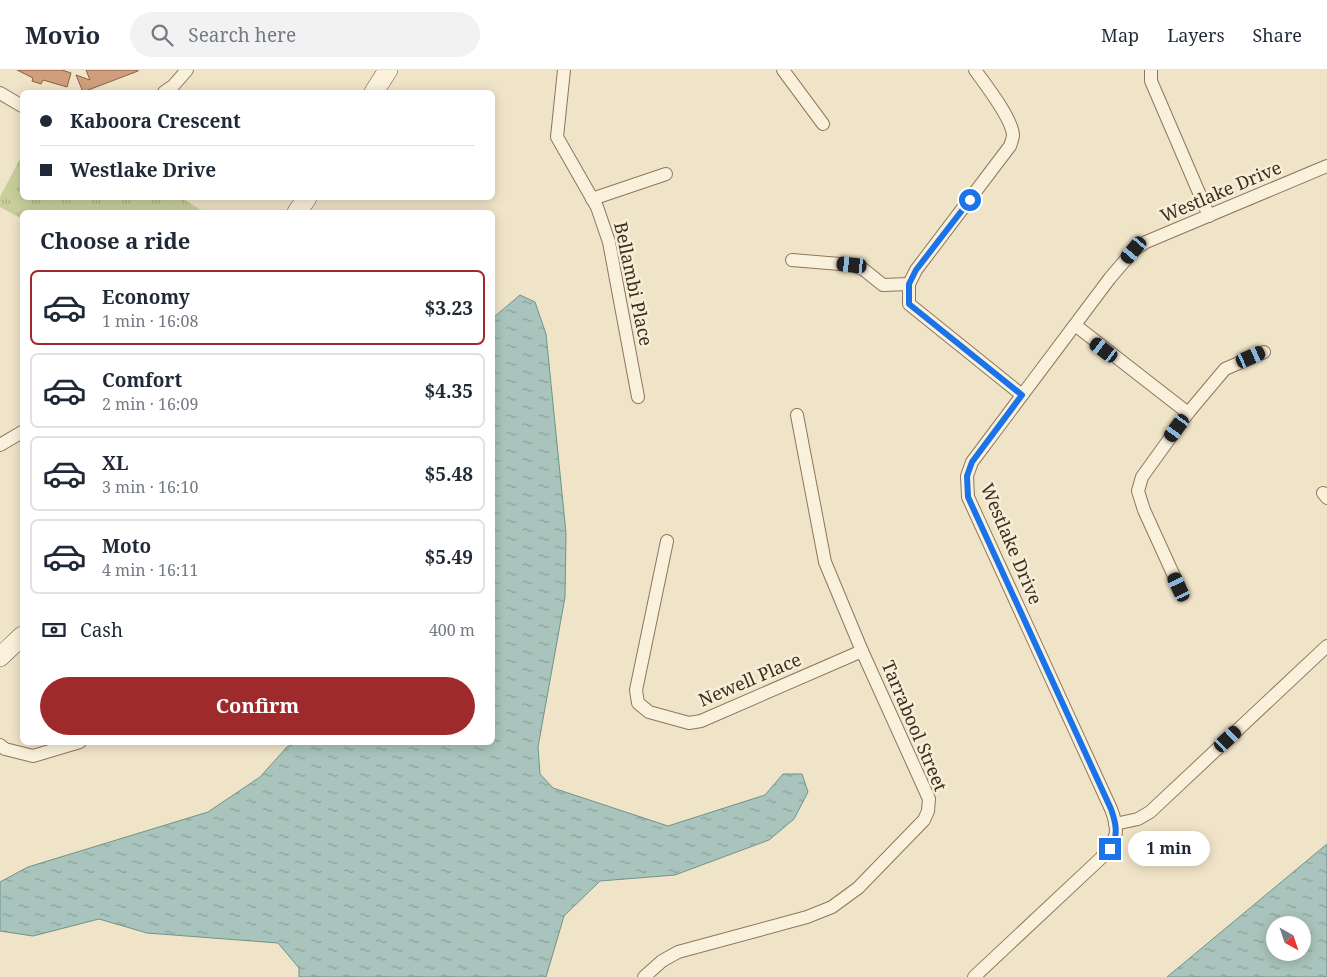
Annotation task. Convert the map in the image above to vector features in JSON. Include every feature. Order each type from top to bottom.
[{"type":"street","points":[[167,90],[187,70]]},
{"type":"street","points":[[375,90],[388,70]]},
{"type":"street","name":"Bellambi Place","points":[[564,70],[557,137],[597,207],[609,242],[638,397]]},
{"type":"street","points":[[783,70],[823,124]]},
{"type":"street","points":[[975,70],[1011,126],[1013,135],[1010,146],[916,270],[909,284],[909,304],[1022,395]]},
{"type":"street","points":[[1151,70],[1151,80],[1209,216]]},
{"type":"street","points":[[0,94],[20,105]]},
{"type":"street","name":"Westlake Drive","points":[[1115,824],[1111,809],[968,497],[967,476],[972,462],[1110,278],[1134,250],[1146,242],[1327,166]]},
{"type":"street","points":[[592,199],[666,174]]},
{"type":"street","points":[[792,260],[852,265],[862,268],[883,284],[909,284]]},
{"type":"street","points":[[1074,326],[1188,413]]},
{"type":"street","points":[[1179,587],[1144,510],[1138,491],[1142,478],[1188,413],[1225,369],[1264,352]]},
{"type":"street","name":"Tarrabool Street","points":[[644,977],[662,961],[678,952],[807,918],[832,906],[858,888],[924,820],[928,811],[929,799],[862,651],[825,562],[797,416]]},
{"type":"street","points":[[0,445],[20,433]]},
{"type":"street","name":"Newell Place","points":[[667,541],[636,690],[638,703],[649,712],[689,723],[701,721],[862,651]]},
{"type":"street","points":[[0,657],[20,638]]},
{"type":"street","points":[[974,977],[1101,858],[1114,842],[1117,832],[1115,824],[1138,819],[1150,812],[1327,646]]},
{"type":"street","points":[[0,745],[5,749],[33,756],[70,745]]},
{"type":"green space","points":[[20,159],[20,200],[185,200],[201,210],[20,210],[20,218],[0,207],[0,197]]},
{"type":"water","points":[[520,295],[535,302],[546,334],[566,533],[565,597],[538,747],[540,774],[553,788],[668,826],[765,795],[783,774],[802,774],[808,792],[794,819],[769,840],[675,875],[600,881],[564,916],[546,977],[299,977],[299,968],[278,943],[147,933],[99,919],[33,936],[0,931],[0,882],[28,867],[208,812],[260,777],[287,747],[292,745],[495,745],[495,316]]},
{"type":"water","points":[[1327,844],[1327,977],[1167,977]]},
{"type":"building","points":[[17,70],[62,70],[71,73],[67,87],[43,80],[41,84],[32,81],[33,78]]},
{"type":"building","points":[[86,70],[138,70],[88,90],[82,90],[76,75],[90,80]]},
{"type":"route","points":[[970,200],[916,270],[909,284],[909,304],[1022,395],[972,462],[967,476],[968,497],[1111,809],[1117,832],[1110,849]]}]
